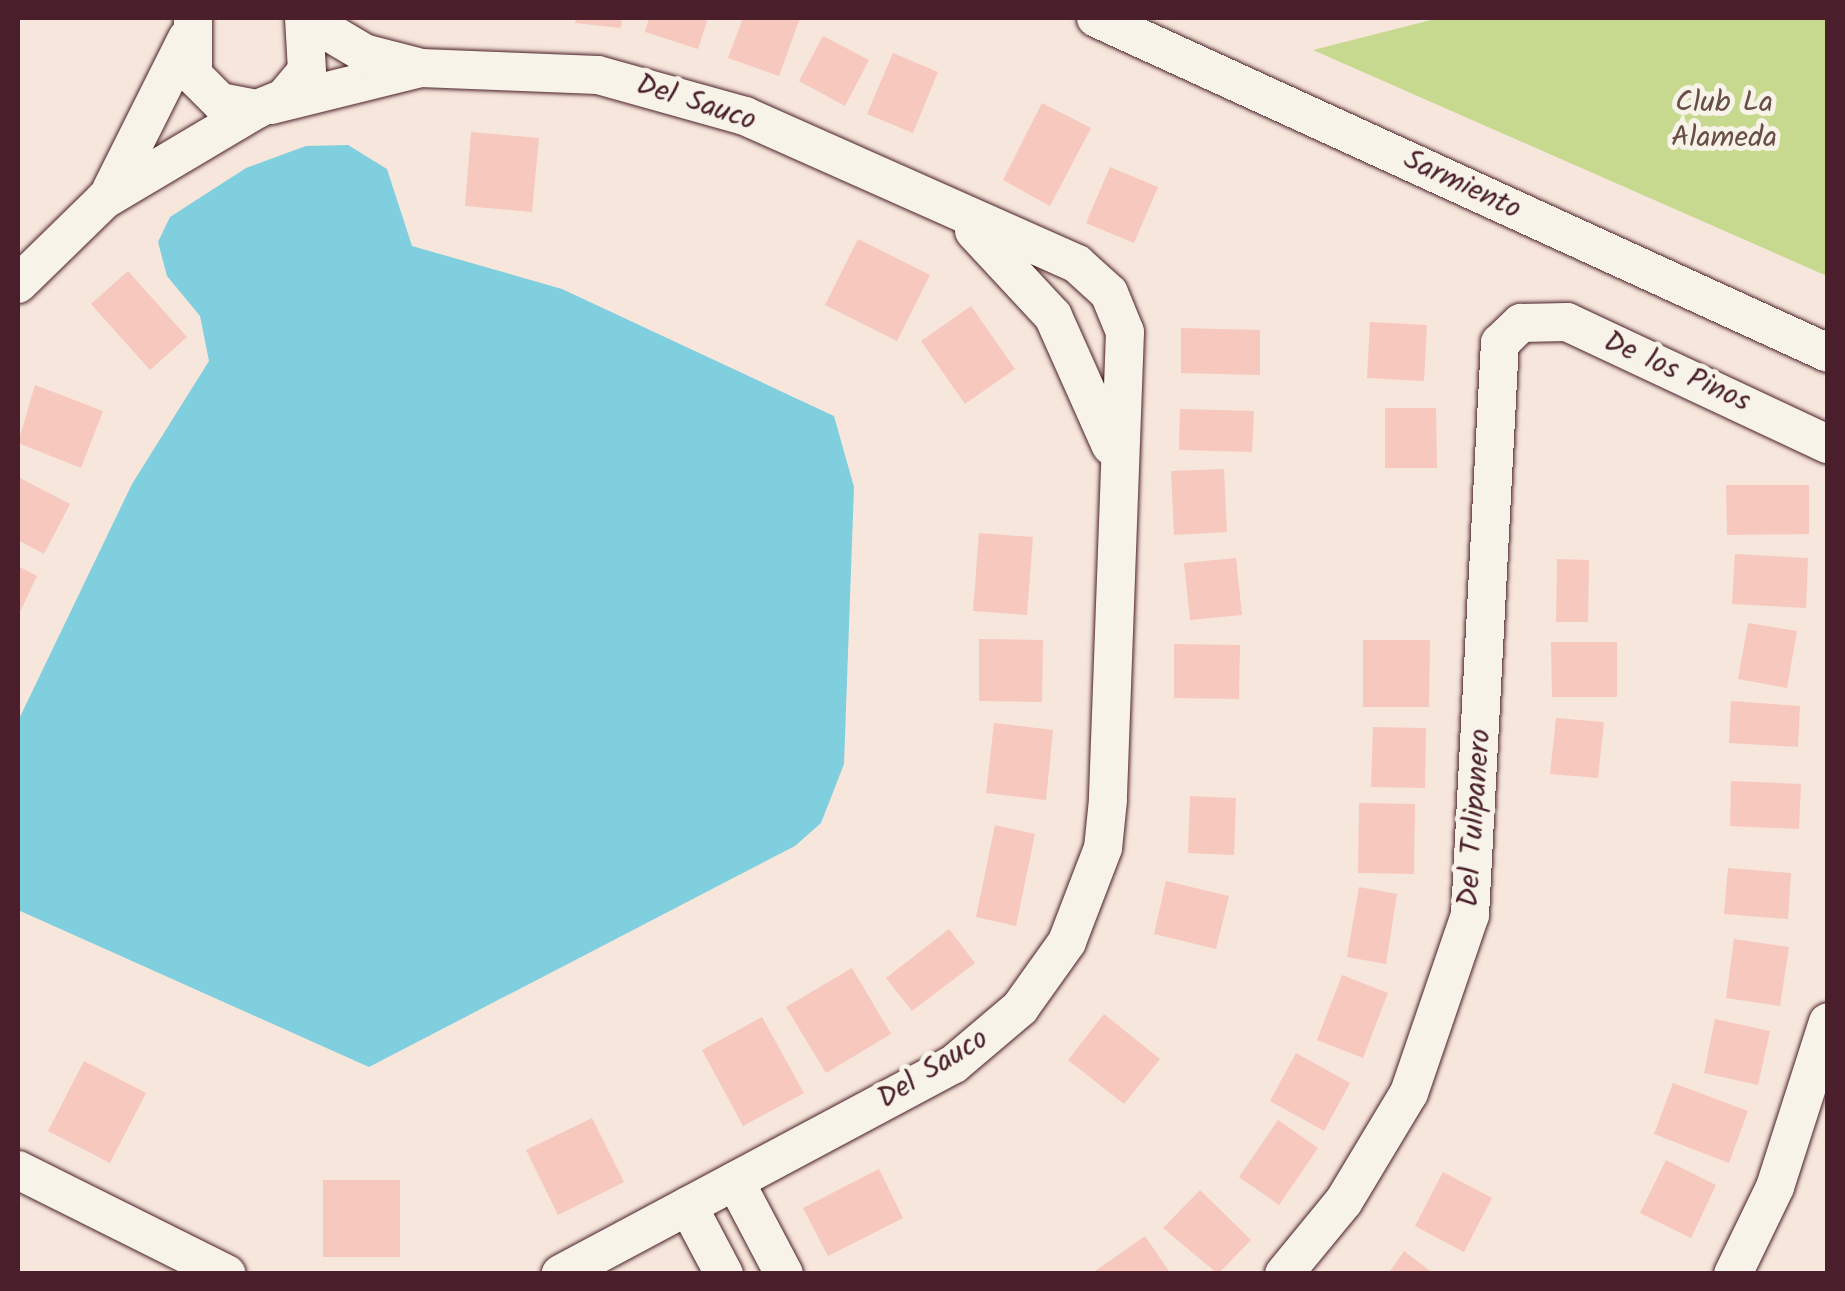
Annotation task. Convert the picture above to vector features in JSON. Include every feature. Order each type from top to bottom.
[{"type":"street","points":[[305,18],[364,52],[421,68]]},
{"type":"street","points":[[18,284],[104,200],[264,107],[306,71],[305,18]]},
{"type":"street","name":"Sarmiento","points":[[1096,18],[1828,352]]},
{"type":"street","points":[[190,28],[204,90],[264,107],[421,68]]},
{"type":"street","points":[[104,200],[190,28]]},
{"type":"street","name":"Del Sauco","points":[[421,68],[495,66],[642,82],[745,116],[953,213],[1077,264],[1109,293],[1127,359],[1116,472],[1104,848],[1067,942],[1020,1008],[954,1064],[561,1274]]},
{"type":"street","name":"Del Sauco","points":[[953,213],[1053,316],[1101,410],[1116,472]]},
{"type":"street","name":"De los Pinos","points":[[1521,323],[1567,322],[1828,444]]},
{"type":"street","name":"Del Tulipanero","points":[[1284,1274],[1344,1201],[1409,1093],[1470,915],[1492,362],[1521,323]]},
{"type":"street","points":[[1733,1274],[1775,1187],[1828,1022]]},
{"type":"street","points":[[18,1170],[228,1274]]},
{"type":"street","points":[[735,1181],[784,1274]]},
{"type":"street","points":[[688,1206],[724,1274]]},
{"type":"green space","name":"Club La Alameda","points":[[1439,18],[1827,18],[1827,276],[1313,50]]},
{"type":"water","points":[[348,145],[387,169],[412,246],[562,289],[834,416],[854,487],[844,764],[821,823],[795,846],[369,1067],[18,910],[18,721],[132,484],[209,361],[200,316],[167,276],[158,242],[170,217],[246,168],[306,146]]},
{"type":"building","points":[[576,18],[622,18],[621,28],[575,23]]},
{"type":"building","points":[[649,18],[708,18],[698,49],[645,32]]},
{"type":"building","points":[[743,18],[800,18],[779,76],[728,58]]},
{"type":"building","points":[[823,36],[869,60],[845,106],[799,81]]},
{"type":"building","points":[[893,53],[938,72],[913,133],[867,114]]},
{"type":"building","points":[[1042,103],[1091,128],[1050,206],[1003,180]]},
{"type":"building","points":[[471,132],[539,138],[532,212],[465,206]]},
{"type":"building","points":[[1110,167],[1158,187],[1134,243],[1086,223]]},
{"type":"building","points":[[858,239],[930,275],[897,341],[825,305]]},
{"type":"building","points":[[128,271],[187,337],[150,370],[91,304]]},
{"type":"building","points":[[971,306],[1015,369],[965,404],[921,341]]},
{"type":"building","points":[[1370,322],[1427,325],[1424,381],[1367,378]]},
{"type":"building","points":[[1181,328],[1260,330],[1260,375],[1181,373]]},
{"type":"building","points":[[35,385],[103,411],[81,468],[18,443]]},
{"type":"building","points":[[1385,408],[1436,408],[1437,468],[1385,468]]},
{"type":"building","points":[[1180,409],[1254,411],[1252,452],[1179,450]]},
{"type":"building","points":[[1224,469],[1227,532],[1174,535],[1171,471]]},
{"type":"building","points":[[18,477],[70,504],[44,554],[18,540]]},
{"type":"building","points":[[1726,485],[1809,485],[1809,534],[1727,535]]},
{"type":"building","points":[[979,533],[1033,537],[1027,615],[973,611]]},
{"type":"building","points":[[1735,554],[1808,558],[1806,608],[1732,604]]},
{"type":"building","points":[[1236,558],[1242,615],[1190,620],[1184,563]]},
{"type":"building","points":[[1557,559],[1589,560],[1588,622],[1556,622]]},
{"type":"building","points":[[18,566],[37,576],[18,616]]},
{"type":"building","points":[[1748,623],[1797,631],[1787,688],[1738,679]]},
{"type":"building","points":[[979,639],[1043,640],[1042,702],[979,701]]},
{"type":"building","points":[[1363,640],[1430,640],[1429,707],[1363,707]]},
{"type":"building","points":[[1551,642],[1617,642],[1617,697],[1552,697]]},
{"type":"building","points":[[1174,644],[1240,645],[1239,699],[1174,698]]},
{"type":"building","points":[[1731,701],[1800,706],[1798,747],[1729,743]]},
{"type":"building","points":[[1556,718],[1604,722],[1598,778],[1550,774]]},
{"type":"building","points":[[994,723],[1053,730],[1046,800],[986,793]]},
{"type":"building","points":[[1373,727],[1426,728],[1425,788],[1371,787]]},
{"type":"building","points":[[1731,781],[1801,784],[1799,829],[1730,826]]},
{"type":"building","points":[[1190,796],[1236,798],[1234,855],[1188,853]]},
{"type":"building","points":[[1359,803],[1415,804],[1414,874],[1358,873]]},
{"type":"building","points":[[995,825],[1035,834],[1016,926],[976,917]]},
{"type":"building","points":[[1728,868],[1791,873],[1788,919],[1724,914]]},
{"type":"building","points":[[1166,881],[1229,896],[1216,949],[1154,934]]},
{"type":"building","points":[[1359,887],[1397,894],[1386,964],[1347,957]]},
{"type":"building","points":[[949,929],[975,963],[912,1011],[886,978]]},
{"type":"building","points":[[1734,939],[1789,947],[1780,1006],[1726,998]]},
{"type":"building","points":[[852,968],[891,1034],[826,1073],[786,1007]]},
{"type":"building","points":[[1342,975],[1388,993],[1363,1058],[1317,1040]]},
{"type":"building","points":[[1104,1014],[1160,1059],[1124,1104],[1068,1060]]},
{"type":"building","points":[[762,1017],[804,1093],[743,1126],[702,1050]]},
{"type":"building","points":[[1715,1019],[1770,1031],[1758,1085],[1704,1073]]},
{"type":"building","points":[[1296,1053],[1350,1083],[1324,1131],[1270,1101]]},
{"type":"building","points":[[84,1061],[146,1093],[110,1163],[48,1131]]},
{"type":"building","points":[[1673,1083],[1748,1111],[1729,1163],[1654,1134]]},
{"type":"building","points":[[592,1118],[624,1182],[558,1215],[526,1150]]},
{"type":"building","points":[[1278,1120],[1318,1148],[1279,1205],[1239,1177]]},
{"type":"building","points":[[1666,1160],[1716,1185],[1691,1238],[1640,1213]]},
{"type":"building","points":[[879,1169],[903,1218],[828,1256],[803,1208]]},
{"type":"building","points":[[1443,1172],[1492,1198],[1464,1252],[1415,1226]]},
{"type":"building","points":[[323,1180],[400,1180],[400,1257],[323,1257]]},
{"type":"building","points":[[1200,1190],[1251,1240],[1218,1274],[1163,1228]]},
{"type":"building","points":[[1145,1236],[1171,1274],[1091,1274]]},
{"type":"building","points":[[1404,1251],[1434,1274],[1388,1274]]}]
